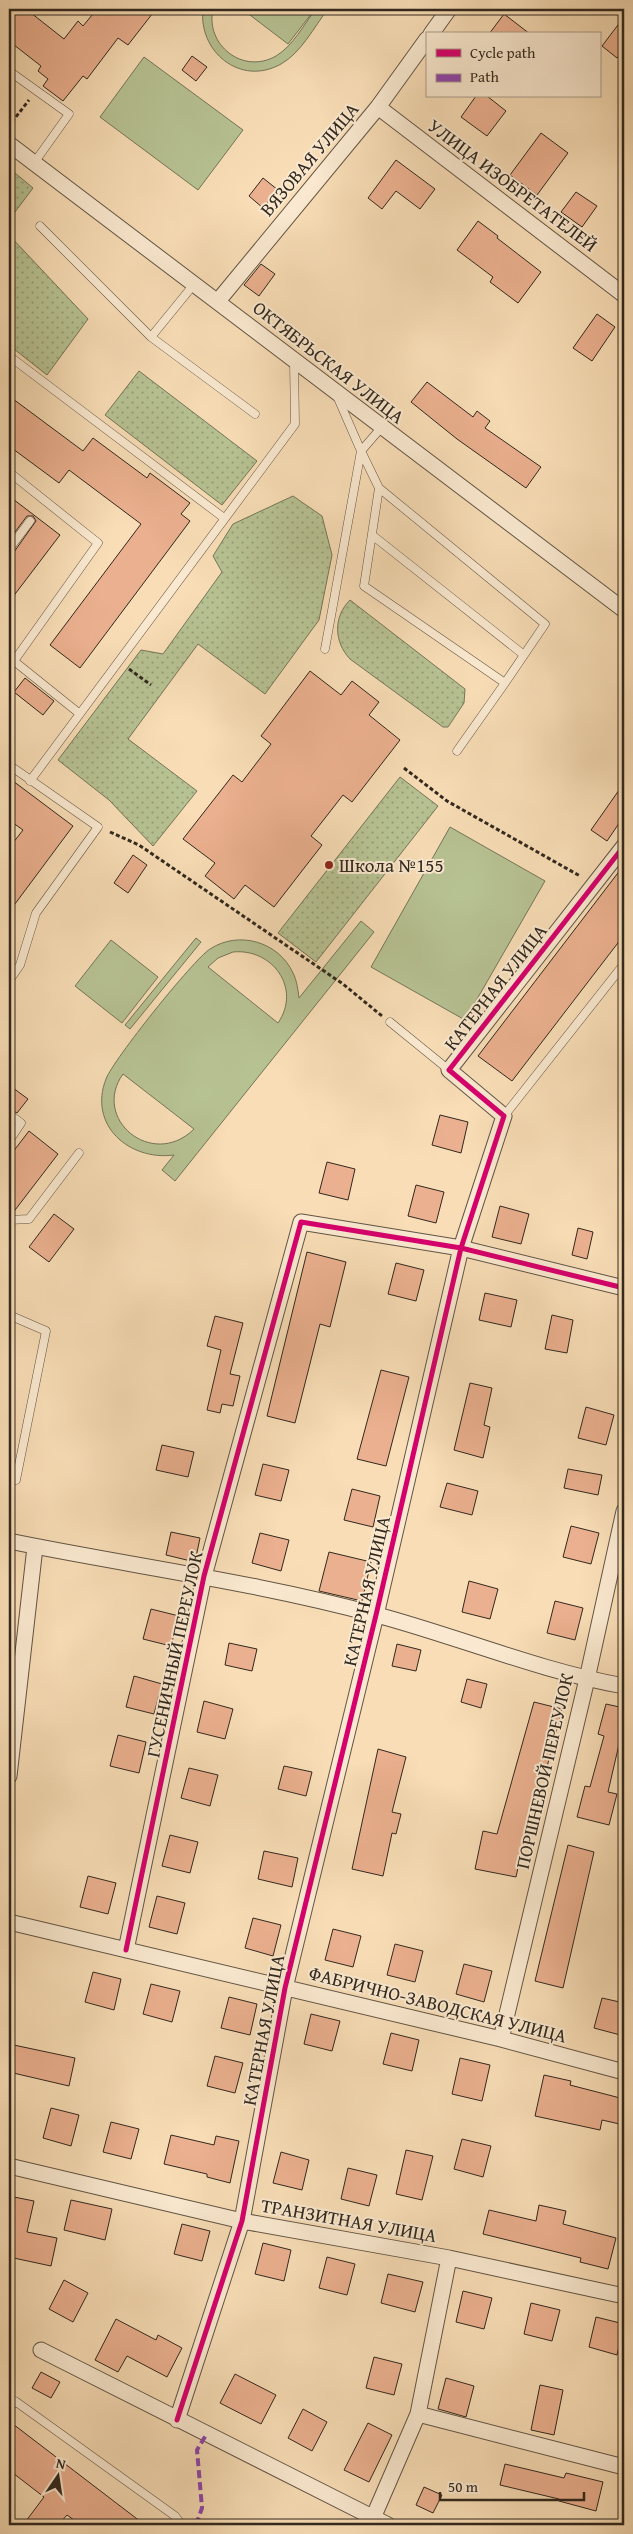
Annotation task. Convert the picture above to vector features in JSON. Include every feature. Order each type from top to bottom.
[{"type":"street","points":[[432,32],[449,9]]},
{"type":"street","name":"ВЯЗОВАЯ УЛИЦА","points":[[218,301],[378,107],[426,40]]},
{"type":"street","name":"УЛИЦА ИЗОБРЕТАТЕЛЕЙ","points":[[378,107],[624,295]]},
{"type":"street","name":"ОКТЯБРЬСКАЯ УЛИЦА","points":[[9,144],[218,301],[336,394],[624,610]]},
{"type":"street","name":"КАТЕРНАЯ УЛИЦА","points":[[177,2420],[242,2221],[285,1988],[376,1615],[461,1248],[504,1116],[450,1070],[624,846]]},
{"type":"street","name":"ГУСЕНИЧНЫЙ ПЕРЕУЛОК","points":[[126,1950],[204,1576],[301,1222],[461,1248]]},
{"type":"street","points":[[461,1248],[624,1288]]},
{"type":"street","name":"ПОРШНЕВОЙ ПЕРЕУЛОК","points":[[501,2039],[587,1679],[624,1511]]},
{"type":"street","points":[[9,1541],[204,1576],[376,1615],[587,1679],[624,1686]]},
{"type":"street","points":[[9,1776],[35,1547]]},
{"type":"street","name":"ФАБРИЧНО-ЗАВОДСКАЯ УЛИЦА","points":[[9,1922],[501,2039],[624,2072]]},
{"type":"street","name":"ТРАНЗИТНАЯ УЛИЦА","points":[[9,2166],[242,2221],[449,2258],[624,2296]]},
{"type":"street","points":[[373,2518],[418,2414],[449,2258]]},
{"type":"street","points":[[41,2350],[388,2525]]},
{"type":"street","points":[[418,2414],[624,2466]]},
{"type":"lane","points":[[9,71],[69,114],[34,163]]},
{"type":"lane","points":[[40,226],[151,338],[255,414]]},
{"type":"lane","points":[[151,338],[194,284]]},
{"type":"lane","points":[[9,356],[224,518]]},
{"type":"lane","points":[[30,781],[295,424],[294,361]]},
{"type":"lane","points":[[336,394],[379,488],[545,624],[457,751]]},
{"type":"lane","points":[[325,649],[361,452],[381,428]]},
{"type":"lane","points":[[9,472],[98,543],[11,659],[80,714]]},
{"type":"lane","points":[[379,488],[364,586],[505,683]]},
{"type":"lane","points":[[9,549],[30,521]]},
{"type":"lane","points":[[372,535],[524,655]]},
{"type":"lane","points":[[9,765],[98,827],[36,913],[20,965],[9,981]]},
{"type":"lane","points":[[504,1116],[624,964]]},
{"type":"lane","points":[[390,1022],[450,1070]]},
{"type":"lane","points":[[9,1114],[21,1123],[9,1141]]},
{"type":"lane","points":[[9,1220],[29,1219],[79,1153]]},
{"type":"lane","points":[[9,1318],[46,1331],[16,1480],[9,1478]]},
{"type":"lane","points":[[9,2409],[15,2401],[175,2516],[182,2525]]},
{"type":"path","points":[[119,661],[151,685]]},
{"type":"path","points":[[404,768],[447,801],[596,884]]},
{"type":"path","points":[[98,827],[139,845],[343,984],[390,1022]]},
{"type":"green space","points":[[203,9],[213,9],[212,22],[215,34],[221,45],[239,59],[251,62],[263,61],[282,52],[293,41],[316,9],[328,9],[301,47],[288,59],[266,70],[251,71],[237,68],[225,61],[215,51],[207,39],[203,24]]},
{"type":"green space","points":[[242,9],[315,9],[288,44]]},
{"type":"green space","points":[[144,57],[243,130],[198,190],[100,117]]},
{"type":"green space","points":[[9,168],[33,188],[9,220]]},
{"type":"green space","points":[[9,235],[88,319],[47,375],[9,345]]},
{"type":"green space","points":[[139,371],[257,461],[222,505],[105,415]]},
{"type":"green space","points":[[293,496],[322,516],[332,555],[319,620],[265,694],[198,644],[128,739],[197,791],[153,846],[109,800],[58,760],[141,650],[163,654],[222,572],[213,556],[233,524]]},
{"type":"green space","points":[[350,600],[465,689],[464,703],[448,727],[443,727],[350,659],[338,637],[338,622],[344,607]]},
{"type":"green space","points":[[400,777],[438,806],[316,962],[278,933]]},
{"type":"green space","points":[[450,827],[545,881],[465,1020],[371,967]]},
{"type":"green space","points":[[361,921],[374,932],[175,1181],[162,1170],[174,1155],[157,1155],[142,1152],[128,1146],[116,1136],[108,1125],[103,1111],[102,1096],[106,1079],[112,1068],[171,990],[210,949],[221,943],[233,940],[257,942],[268,947],[287,962],[297,985],[299,998]],"holes":[[[233,952],[247,952],[260,956],[271,963],[279,973],[285,984],[287,997],[285,1010],[278,1023],[208,967],[218,958]],[[123,1074],[194,1129],[177,1141],[160,1144],[144,1141],[131,1134],[120,1122],[115,1107],[115,1091]]]},
{"type":"green space","points":[[196,938],[201,942],[130,1029],[125,1025]]},
{"type":"green space","points":[[111,940],[158,977],[122,1023],[75,986]]},
{"type":"building","points":[[9,9],[26,9],[64,39],[78,21],[83,26],[97,9],[156,9],[128,45],[118,38],[87,79],[83,76],[63,101],[43,86],[48,79],[38,71],[41,66],[9,41]]},
{"type":"building","points":[[504,14],[527,32],[490,32]]},
{"type":"building","points":[[624,17],[624,49],[617,58],[602,46]]},
{"type":"building","points":[[192,56],[207,67],[196,81],[182,70]]},
{"type":"building","points":[[475,98],[490,98],[506,111],[487,136],[461,117]]},
{"type":"building","points":[[541,133],[568,153],[537,195],[510,175]]},
{"type":"building","points":[[396,160],[435,189],[420,209],[396,191],[382,209],[368,198]]},
{"type":"building","points":[[263,178],[278,190],[263,208],[249,196]]},
{"type":"building","points":[[576,192],[597,206],[582,227],[561,212]]},
{"type":"building","points":[[478,221],[541,272],[518,303],[490,282],[493,277],[457,250]]},
{"type":"building","points":[[261,264],[275,274],[259,296],[244,285]]},
{"type":"building","points":[[597,314],[615,327],[592,361],[573,348]]},
{"type":"building","points":[[427,382],[473,417],[477,411],[490,421],[485,428],[541,467],[526,488],[457,439],[411,402]]},
{"type":"building","points":[[9,396],[83,451],[93,438],[147,478],[150,473],[190,503],[181,514],[190,521],[80,668],[50,645],[141,524],[69,470],[59,483],[9,446]]},
{"type":"building","points":[[9,496],[60,535],[9,602],[9,555],[14,552],[36,521],[33,516],[27,516],[9,540]]},
{"type":"building","points":[[310,671],[341,695],[352,681],[379,702],[369,715],[400,740],[352,802],[343,795],[311,836],[322,845],[274,907],[245,885],[234,899],[205,876],[215,863],[183,839],[233,775],[242,782],[271,744],[261,736]]},
{"type":"building","points":[[25,678],[54,701],[43,715],[14,692]]},
{"type":"building","points":[[9,778],[73,826],[9,912],[9,848],[23,830],[9,820]]},
{"type":"building","points":[[624,783],[624,816],[607,841],[591,830]]},
{"type":"building","points":[[133,855],[147,865],[128,893],[114,883]]},
{"type":"building","points":[[624,865],[624,935],[512,1081],[478,1056]]},
{"type":"building","points":[[9,1085],[28,1099],[17,1113],[9,1108]]},
{"type":"building","points":[[440,1115],[468,1122],[461,1153],[432,1145]]},
{"type":"building","points":[[29,1131],[58,1154],[12,1214],[9,1214],[9,1157]]},
{"type":"building","points":[[327,1162],[355,1169],[348,1200],[319,1193]]},
{"type":"building","points":[[416,1185],[444,1192],[436,1223],[408,1216]]},
{"type":"building","points":[[500,1206],[529,1214],[521,1244],[492,1237]]},
{"type":"building","points":[[54,1214],[74,1229],[49,1262],[29,1247]]},
{"type":"building","points":[[578,1228],[593,1232],[587,1259],[572,1255]]},
{"type":"building","points":[[307,1252],[346,1262],[330,1327],[320,1324],[295,1423],[267,1416]]},
{"type":"building","points":[[396,1263],[424,1270],[416,1301],[388,1294]]},
{"type":"building","points":[[485,1293],[517,1300],[511,1327],[479,1320]]},
{"type":"building","points":[[552,1315],[573,1320],[567,1353],[545,1349]]},
{"type":"building","points":[[215,1316],[243,1323],[230,1374],[240,1376],[233,1406],[222,1404],[220,1413],[207,1410],[221,1350],[207,1346]]},
{"type":"building","points":[[381,1370],[409,1377],[386,1466],[357,1459]]},
{"type":"building","points":[[470,1383],[492,1388],[484,1425],[490,1427],[483,1458],[454,1450]]},
{"type":"building","points":[[586,1407],[614,1415],[606,1445],[578,1438]]},
{"type":"building","points":[[162,1445],[194,1452],[188,1477],[156,1470]]},
{"type":"building","points":[[263,1464],[289,1470],[281,1501],[255,1495]]},
{"type":"building","points":[[568,1469],[602,1475],[598,1495],[564,1488]]},
{"type":"building","points":[[447,1483],[478,1491],[472,1515],[440,1507]]},
{"type":"building","points":[[352,1489],[380,1496],[373,1527],[344,1520]]},
{"type":"building","points":[[571,1526],[599,1533],[591,1564],[563,1557]]},
{"type":"building","points":[[171,1532],[200,1538],[195,1562],[166,1555]]},
{"type":"building","points":[[260,1533],[289,1540],[281,1571],[252,1563]]},
{"type":"building","points":[[329,1552],[371,1562],[362,1601],[319,1591]]},
{"type":"building","points":[[469,1581],[498,1589],[490,1619],[462,1612]]},
{"type":"building","points":[[555,1601],[583,1608],[575,1640],[547,1633]]},
{"type":"building","points":[[151,1609],[179,1616],[171,1646],[143,1639]]},
{"type":"building","points":[[229,1643],[257,1649],[252,1671],[225,1665]]},
{"type":"building","points":[[397,1644],[421,1650],[416,1671],[392,1666]]},
{"type":"building","points":[[134,1676],[162,1684],[154,1714],[126,1707]]},
{"type":"building","points":[[467,1679],[487,1684],[481,1708],[461,1702]]},
{"type":"building","points":[[204,1701],[233,1709],[225,1739],[197,1732]]},
{"type":"building","points":[[534,1702],[562,1709],[547,1767],[544,1766],[529,1817],[516,1877],[475,1869],[483,1831],[497,1834]]},
{"type":"building","points":[[606,1704],[624,1708],[624,1741],[620,1740],[608,1792],[617,1794],[609,1825],[577,1817],[585,1786],[590,1787],[604,1736],[598,1734]]},
{"type":"building","points":[[118,1735],[146,1742],[139,1773],[110,1766]]},
{"type":"building","points":[[378,1749],[406,1757],[392,1812],[401,1814],[396,1834],[392,1833],[383,1876],[352,1869]]},
{"type":"building","points":[[284,1766],[312,1772],[306,1796],[278,1789]]},
{"type":"building","points":[[189,1768],[218,1775],[210,1806],[181,1798]]},
{"type":"building","points":[[170,1835],[198,1842],[190,1873],[162,1866]]},
{"type":"building","points":[[568,1845],[594,1852],[563,1988],[535,1981]]},
{"type":"building","points":[[264,1851],[298,1858],[292,1887],[258,1879]]},
{"type":"building","points":[[88,1876],[116,1883],[108,1914],[80,1907]]},
{"type":"building","points":[[157,1896],[185,1903],[177,1934],[149,1927]]},
{"type":"building","points":[[253,1918],[281,1925],[273,1956],[245,1948]]},
{"type":"building","points":[[333,1929],[361,1936],[353,1967],[325,1960]]},
{"type":"building","points":[[395,1944],[423,1951],[415,1982],[387,1975]]},
{"type":"building","points":[[464,1964],[492,1971],[484,2002],[456,1994]]},
{"type":"building","points":[[93,1972],[121,1979],[114,2010],[85,2002]]},
{"type":"building","points":[[151,1984],[180,1991],[172,2022],[143,2014]]},
{"type":"building","points":[[229,1997],[257,2004],[250,2035],[221,2028]]},
{"type":"building","points":[[602,1998],[624,2003],[624,2036],[594,2028]]},
{"type":"building","points":[[311,2014],[340,2021],[332,2051],[304,2044]]},
{"type":"building","points":[[391,2033],[419,2040],[412,2071],[383,2064]]},
{"type":"building","points":[[9,2044],[75,2058],[69,2086],[9,2072]]},
{"type":"building","points":[[215,2056],[243,2063],[235,2093],[207,2086]]},
{"type":"building","points":[[460,2058],[490,2065],[482,2101],[452,2094]]},
{"type":"building","points":[[544,2075],[571,2081],[570,2085],[624,2099],[624,2125],[602,2120],[600,2130],[535,2116]]},
{"type":"building","points":[[51,2108],[79,2115],[71,2146],[43,2138]]},
{"type":"building","points":[[111,2122],[139,2129],[131,2159],[103,2152]]},
{"type":"building","points":[[171,2135],[214,2145],[216,2136],[239,2141],[230,2183],[207,2177],[207,2174],[164,2164]]},
{"type":"building","points":[[462,2139],[491,2146],[483,2177],[454,2169]]},
{"type":"building","points":[[406,2150],[433,2156],[422,2200],[396,2194]]},
{"type":"building","points":[[281,2152],[309,2160],[302,2190],[273,2183]]},
{"type":"building","points":[[348,2168],[377,2175],[369,2206],[341,2199]]},
{"type":"building","points":[[9,2196],[34,2201],[27,2232],[57,2238],[51,2266],[9,2257]]},
{"type":"building","points":[[71,2200],[112,2209],[105,2240],[64,2230]]},
{"type":"building","points":[[539,2205],[566,2211],[563,2224],[616,2238],[608,2269],[580,2262],[581,2258],[483,2234],[489,2210],[536,2221]]},
{"type":"building","points":[[182,2224],[210,2231],[202,2261],[174,2254]]},
{"type":"building","points":[[263,2243],[291,2250],[284,2281],[255,2274]]},
{"type":"building","points":[[327,2257],[355,2264],[347,2295],[319,2288]]},
{"type":"building","points":[[388,2274],[423,2282],[415,2312],[381,2303]]},
{"type":"building","points":[[64,2280],[88,2293],[73,2322],[49,2309]]},
{"type":"building","points":[[463,2291],[492,2298],[484,2329],[456,2322]]},
{"type":"building","points":[[531,2303],[560,2310],[552,2341],[524,2334]]},
{"type":"building","points":[[596,2317],[624,2324],[617,2355],[589,2347]]},
{"type":"building","points":[[116,2319],[156,2340],[158,2335],[182,2348],[167,2377],[127,2356],[118,2372],[95,2360]]},
{"type":"building","points":[[374,2357],[402,2364],[394,2395],[366,2388]]},
{"type":"building","points":[[41,2372],[60,2382],[51,2398],[32,2388]]},
{"type":"building","points":[[235,2374],[276,2395],[261,2424],[220,2403]]},
{"type":"building","points":[[446,2378],[474,2386],[466,2417],[438,2409]]},
{"type":"building","points":[[540,2385],[563,2390],[554,2435],[531,2430]]},
{"type":"building","points":[[303,2409],[327,2422],[312,2451],[288,2438]]},
{"type":"building","points":[[9,2421],[145,2525],[81,2525],[67,2515],[58,2525],[23,2525],[44,2497],[9,2470]]},
{"type":"building","points":[[368,2423],[392,2435],[369,2482],[344,2470]]},
{"type":"building","points":[[505,2464],[564,2478],[566,2473],[603,2482],[596,2511],[559,2501],[559,2499],[500,2485]]},
{"type":"building","points":[[424,2487],[442,2495],[433,2513],[416,2505]]},
{"type":"marked path","points":[[196,2525],[202,2508],[197,2450],[206,2435]]},
{"type":"cycle path","points":[[177,2420],[242,2221],[285,1988],[376,1615],[461,1248],[504,1116],[449,1070],[624,846]]},
{"type":"cycle path","points":[[126,1950],[204,1576],[301,1222],[461,1248],[624,1288]]},
{"type":"place","name":"Школа №155","points":[[329,865]]}]
